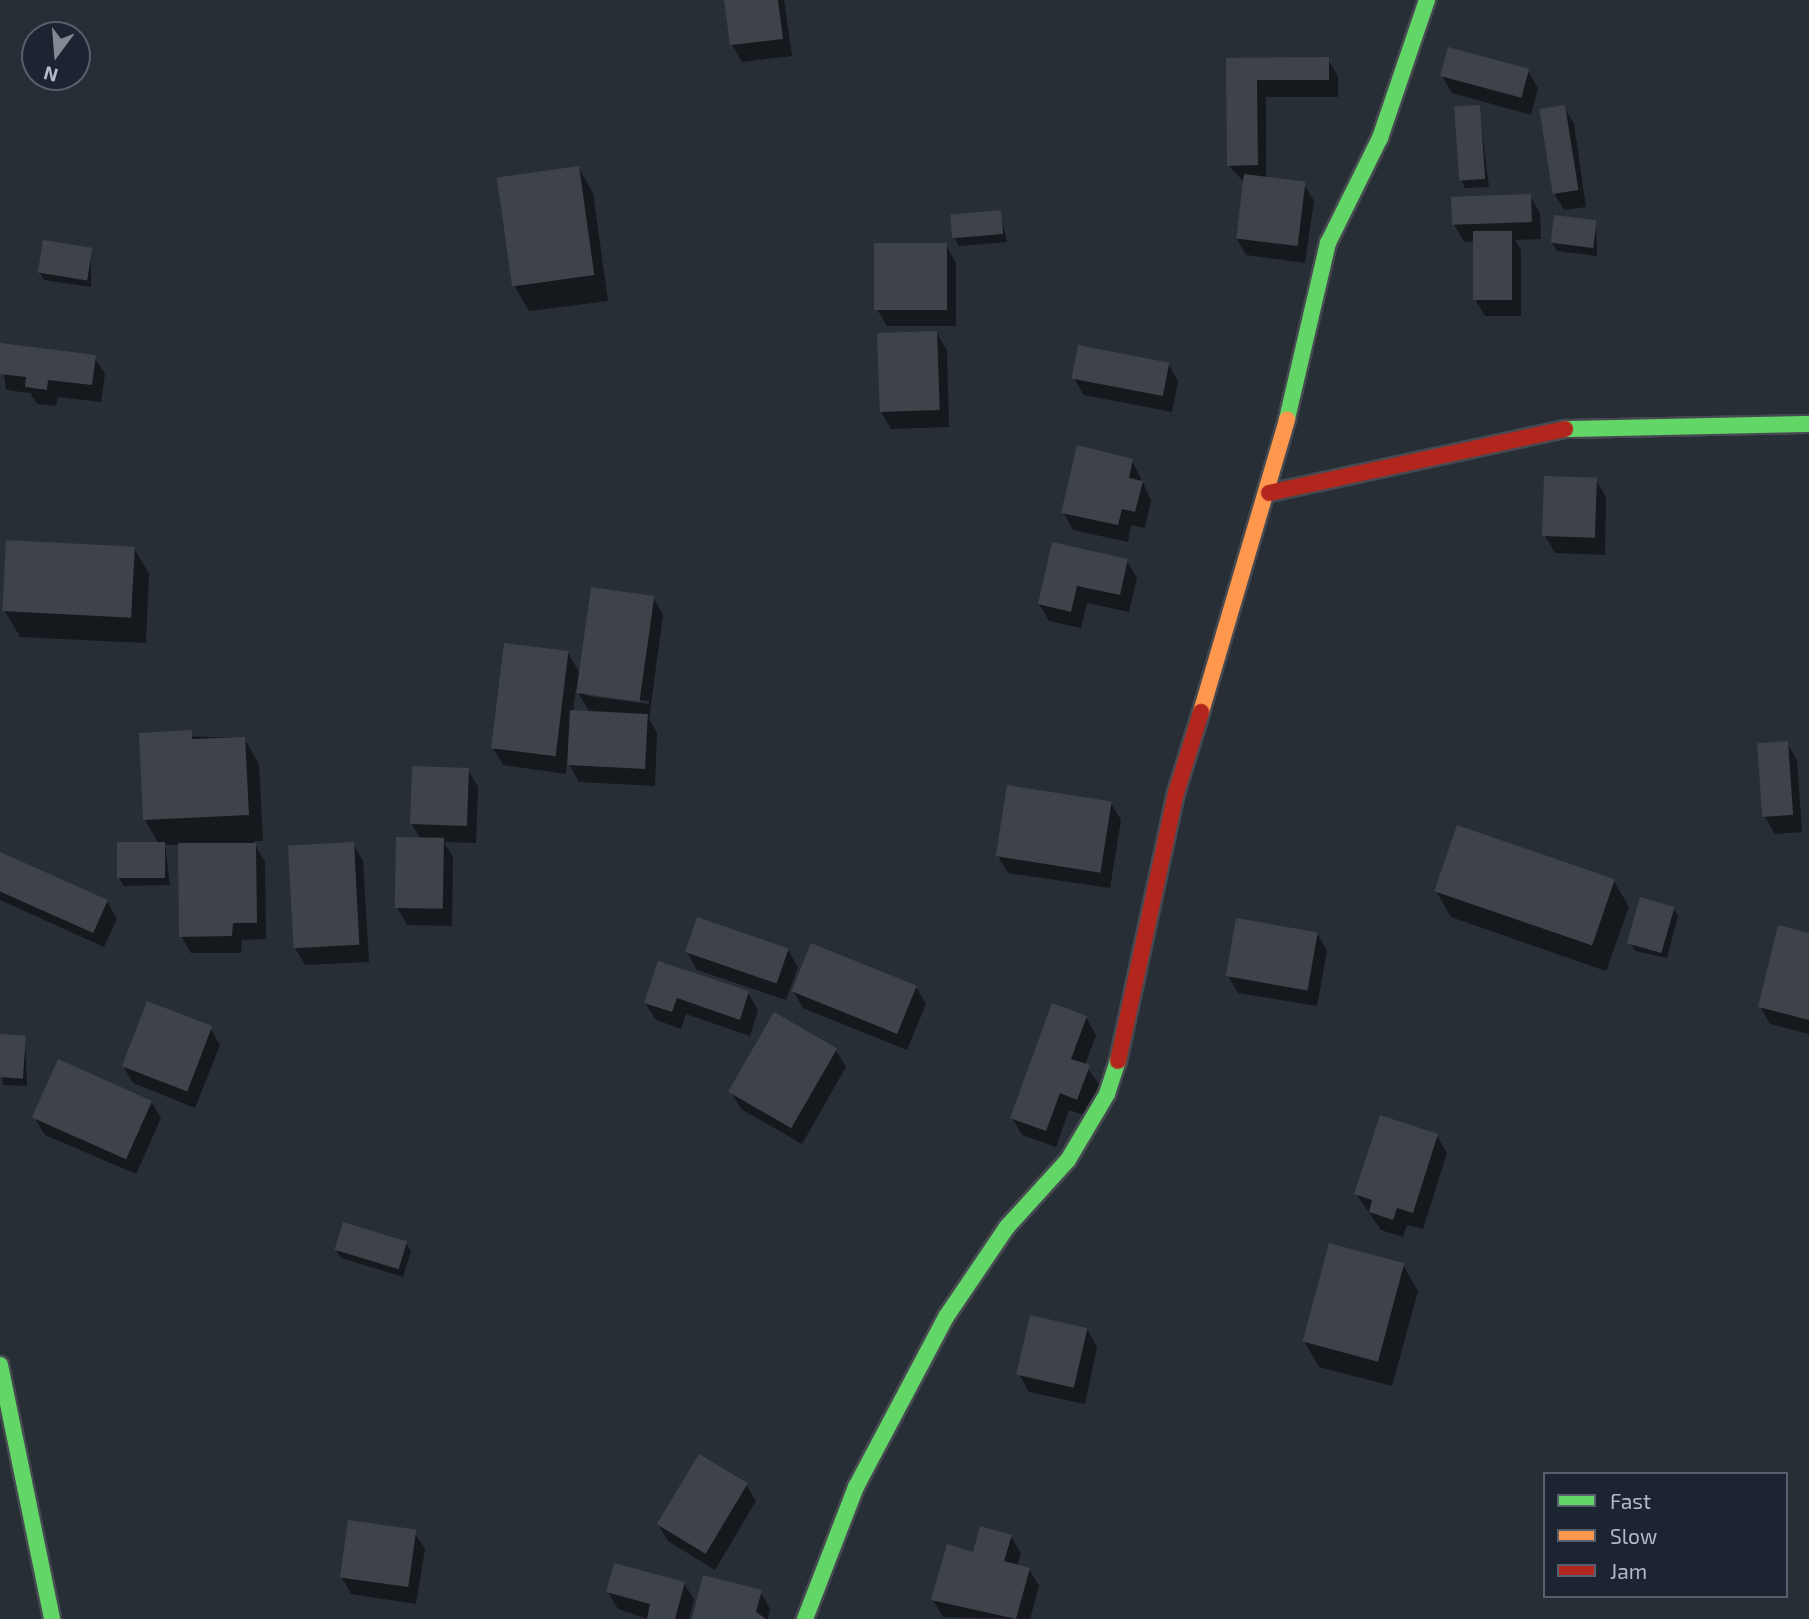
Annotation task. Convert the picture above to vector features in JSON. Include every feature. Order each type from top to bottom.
[{"type":"street","points":[[805,1619],[856,1486],[946,1317],[1007,1227],[1069,1160],[1107,1094],[1129,1024],[1176,793],[1269,493],[1328,243],[1380,138],[1427,0]]},
{"type":"street","points":[[1269,493],[1559,429],[1809,424]]},
{"type":"street","points":[[0,1365],[52,1619]]},
{"type":"building","points":[[724,0],[778,0],[783,39],[730,45]]},
{"type":"building","points":[[1448,47],[1529,69],[1521,98],[1440,76]]},
{"type":"building","points":[[1329,57],[1329,80],[1257,80],[1258,165],[1227,166],[1226,58]]},
{"type":"building","points":[[1480,105],[1485,179],[1459,181],[1454,107]]},
{"type":"building","points":[[1565,105],[1578,190],[1553,194],[1539,109]]},
{"type":"building","points":[[579,166],[594,275],[512,286],[497,178]]},
{"type":"building","points":[[1244,174],[1306,182],[1298,246],[1236,239]]},
{"type":"building","points":[[1531,194],[1532,222],[1452,225],[1451,197]]},
{"type":"building","points":[[1001,210],[1003,234],[952,238],[950,214]]},
{"type":"building","points":[[1554,215],[1597,220],[1593,248],[1551,243]]},
{"type":"building","points":[[1473,231],[1512,231],[1512,300],[1473,300]]},
{"type":"building","points":[[43,240],[92,248],[87,280],[38,273]]},
{"type":"building","points":[[874,243],[947,243],[947,310],[874,310]]},
{"type":"building","points":[[937,331],[940,410],[880,412],[877,333]]},
{"type":"building","points":[[0,343],[96,355],[92,385],[48,380],[47,390],[25,387],[26,377],[0,374]]},
{"type":"building","points":[[1078,345],[1169,363],[1163,396],[1072,378]]},
{"type":"building","points":[[1077,445],[1133,459],[1129,478],[1143,481],[1135,512],[1122,509],[1118,525],[1061,513]]},
{"type":"building","points":[[1544,476],[1597,478],[1595,538],[1542,536]]},
{"type":"building","points":[[6,540],[135,547],[131,618],[2,611]]},
{"type":"building","points":[[1052,542],[1128,559],[1120,595],[1077,586],[1071,612],[1038,604]]},
{"type":"building","points":[[591,587],[654,596],[639,702],[576,693]]},
{"type":"building","points":[[504,643],[569,651],[556,756],[491,748]]},
{"type":"building","points":[[570,710],[648,714],[645,769],[567,765]]},
{"type":"building","points":[[192,730],[192,739],[245,737],[249,815],[143,820],[139,733]]},
{"type":"building","points":[[1788,741],[1793,815],[1762,817],[1757,743]]},
{"type":"building","points":[[412,766],[469,768],[467,826],[410,824]]},
{"type":"building","points":[[1007,785],[1112,802],[1100,873],[996,856]]},
{"type":"building","points":[[1457,825],[1615,879],[1592,946],[1434,891]]},
{"type":"building","points":[[396,837],[444,838],[443,909],[395,908]]},
{"type":"building","points":[[117,842],[165,842],[165,878],[117,878]]},
{"type":"building","points":[[354,842],[359,945],[293,948],[288,845]]},
{"type":"building","points":[[178,843],[256,843],[257,923],[233,923],[232,936],[179,937]]},
{"type":"building","points":[[0,852],[108,900],[93,933],[0,891]]},
{"type":"building","points":[[1640,897],[1675,907],[1661,953],[1627,943]]},
{"type":"building","points":[[697,917],[789,949],[777,984],[685,952]]},
{"type":"building","points":[[1236,918],[1318,932],[1307,991],[1226,976]]},
{"type":"building","points":[[1778,925],[1809,933],[1809,1020],[1758,1007]]},
{"type":"building","points":[[811,943],[917,986],[897,1034],[792,991]]},
{"type":"building","points":[[658,961],[749,991],[740,1020],[677,998],[672,1012],[644,1003]]},
{"type":"building","points":[[147,1001],[212,1026],[187,1091],[122,1066]]},
{"type":"building","points":[[1052,1003],[1087,1016],[1071,1059],[1090,1065],[1077,1100],[1060,1093],[1046,1131],[1010,1118]]},
{"type":"building","points":[[774,1012],[837,1048],[791,1128],[728,1092]]},
{"type":"building","points":[[0,1034],[26,1036],[23,1079],[0,1077]]},
{"type":"building","points":[[58,1059],[152,1101],[126,1159],[32,1117]]},
{"type":"building","points":[[1380,1115],[1438,1134],[1413,1213],[1397,1208],[1393,1220],[1369,1212],[1372,1200],[1354,1194]]},
{"type":"building","points":[[343,1222],[407,1242],[399,1269],[335,1250]]},
{"type":"building","points":[[1329,1243],[1404,1263],[1378,1362],[1303,1342]]},
{"type":"building","points":[[1030,1315],[1087,1328],[1074,1388],[1016,1374]]},
{"type":"building","points":[[699,1454],[748,1483],[706,1554],[657,1524]]},
{"type":"building","points":[[348,1520],[416,1530],[408,1587],[340,1577]]},
{"type":"building","points":[[980,1526],[1012,1535],[1004,1561],[1030,1568],[1016,1619],[931,1600],[947,1544],[973,1552]]},
{"type":"building","points":[[614,1563],[685,1582],[675,1619],[647,1619],[650,1604],[606,1592]]},
{"type":"building","points":[[703,1575],[762,1590],[756,1612],[766,1619],[692,1619]]},
{"type":"traffic: fast","points":[[1287,419],[1328,243],[1380,138],[1427,0]]},
{"type":"traffic: fast","points":[[1565,429],[1809,424]]},
{"type":"traffic: fast","points":[[805,1619],[856,1487],[946,1317],[1007,1227],[1068,1160],[1107,1094],[1118,1061]]},
{"type":"traffic: fast","points":[[0,1365],[52,1619]]},
{"type":"traffic: slow","points":[[1201,712],[1287,419]]},
{"type":"traffic: jam","points":[[1269,493],[1565,429]]},
{"type":"traffic: jam","points":[[1118,1061],[1176,793],[1201,712]]}]
